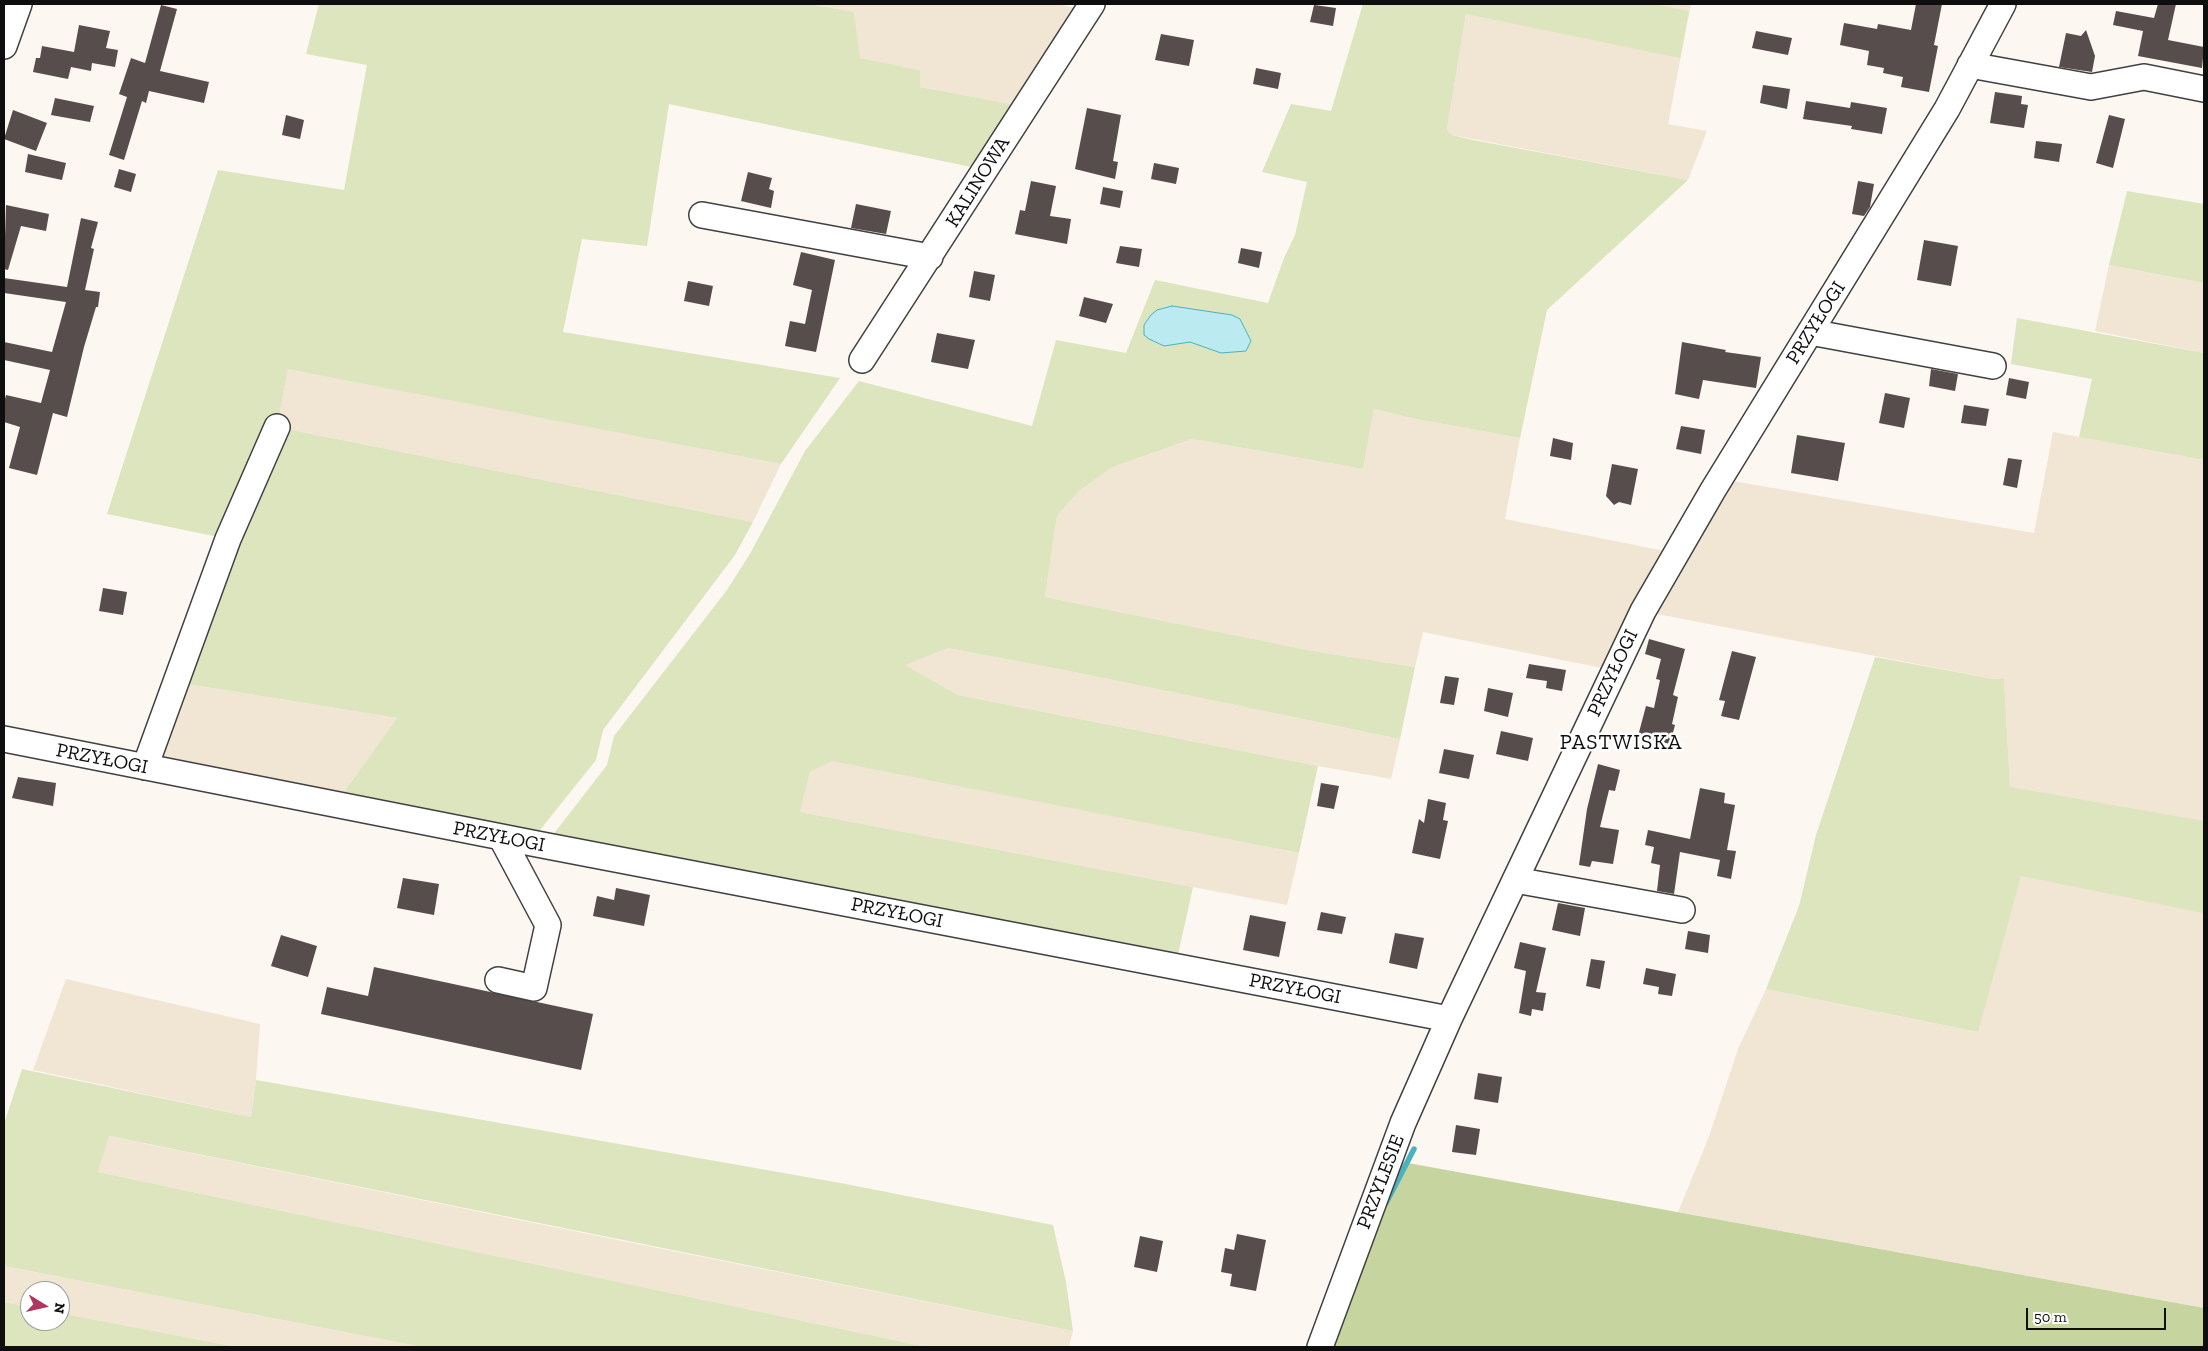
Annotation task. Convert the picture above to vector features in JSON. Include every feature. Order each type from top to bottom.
[{"type":"street","points":[[4,46],[19,4]]},
{"type":"street","name":"KALINOWA","points":[[862,360],[1092,4]]},
{"type":"street","name":"PRZYŁOGI","points":[[4,739],[501,837],[1449,1019],[1643,611],[1686,535],[1942,117],[2002,4]]},
{"type":"street","points":[[1970,65],[2092,87],[2144,77],[2204,89]]},
{"type":"street","points":[[702,215],[930,257]]},
{"type":"street","points":[[1810,332],[1993,366]]},
{"type":"street","points":[[145,767],[228,539],[277,427]]},
{"type":"street","points":[[498,980],[534,988],[548,925],[501,837]]},
{"type":"street","points":[[1515,880],[1682,910]]},
{"type":"street","name":"PRZYLESIE","points":[[1320,1347],[1404,1123],[1449,1019]]},
{"type":"shaded area","points":[[809,4],[1058,4],[1081,9],[1017,105],[920,87],[920,70],[859,58],[854,12]]},
{"type":"shaded area","points":[[1413,4],[1691,4],[1668,124],[1707,131],[1688,180],[1452,135],[1447,129],[1466,14]]},
{"type":"shaded area","points":[[2109,265],[2204,283],[2204,353],[2095,331]]},
{"type":"shaded area","points":[[288,368],[781,464],[753,522],[277,427]]},
{"type":"shaded area","points":[[1374,409],[1411,418],[1520,438],[1505,519],[1665,551],[1602,668],[1423,632],[1415,667],[1313,651],[1045,597],[1057,516],[1079,491],[1113,467],[1192,439],[1363,469]]},
{"type":"shaded area","points":[[2053,432],[2204,460],[2204,1308],[1678,1212],[1708,1139],[1738,1049],[1766,989],[1978,1032],[2010,787],[2004,678],[1994,679],[1657,614],[1733,481],[2034,533]]},
{"type":"shaded area","points":[[948,648],[1400,739],[1391,779],[958,695],[904,665]]},
{"type":"shaded area","points":[[175,682],[397,718],[341,796],[148,759]]},
{"type":"shaded area","points":[[832,760],[1299,853],[1287,905],[800,812],[810,772]]},
{"type":"shaded area","points":[[66,979],[260,1024],[251,1117],[33,1070]]},
{"type":"shaded area","points":[[108,1136],[1073,1331],[1069,1347],[927,1347],[98,1172]]},
{"type":"shaded area","points":[[4,1266],[422,1347],[237,1347],[70,1315],[70,1281],[20,1281],[20,1305],[4,1302]]},
{"type":"green space","points":[[319,4],[809,4],[854,12],[860,58],[920,70],[920,87],[1017,105],[976,168],[669,104],[647,246],[582,239],[563,332],[840,378],[781,464],[288,369],[277,427],[753,522],[735,555],[603,730],[596,760],[536,835],[341,796],[397,718],[175,682],[228,539],[107,514],[218,170],[344,190],[367,65],[306,54]]},
{"type":"green space","points":[[1363,4],[1654,4],[1689,11],[1680,58],[1466,14],[1447,129],[1452,135],[1473,140],[1688,180],[1547,310],[1520,438],[1411,418],[1374,409],[1363,469],[1192,439],[1113,467],[1079,491],[1057,516],[1045,597],[1313,651],[1415,667],[1400,739],[948,648],[905,665],[958,695],[1318,766],[1299,853],[832,761],[810,772],[800,812],[1193,887],[1177,959],[549,840],[607,765],[614,736],[727,590],[751,552],[805,451],[859,381],[1032,426],[1056,340],[1126,353],[1155,280],[1268,303],[1284,258],[1295,235],[1307,182],[1262,172],[1291,104],[1331,111]]},
{"type":"green space","points":[[2127,191],[2204,204],[2204,283],[2109,265]]},
{"type":"green space","points":[[2017,318],[2204,353],[2204,460],[2079,437],[2092,379],[2011,364]]},
{"type":"green space","points":[[1875,657],[1994,679],[2004,678],[2010,787],[2204,821],[2204,913],[2021,876],[1978,1032],[1766,989],[1799,906],[1816,835]]},
{"type":"green space","points":[[22,1069],[251,1117],[256,1080],[846,1184],[1053,1225],[1066,1282],[1073,1331],[109,1136],[98,1172],[927,1347],[422,1347],[4,1266],[4,1124]]},
{"type":"green space","points":[[1397,1161],[2204,1308],[2204,1347],[1329,1347]]},
{"type":"green space","points":[[4,1302],[20,1305],[20,1331],[70,1331],[70,1315],[237,1347],[4,1347]]},
{"type":"water","points":[[1172,306],[1232,315],[1240,319],[1251,341],[1246,351],[1221,353],[1190,342],[1164,346],[1144,335],[1144,325],[1151,315],[1157,310]]},
{"type":"building","points":[[1916,4],[1942,4],[1934,45],[1938,46],[1929,92],[1901,87],[1903,77],[1883,73],[1884,68],[1867,65],[1869,51],[1840,45],[1844,23],[1877,29],[1878,24],[1911,30]]},
{"type":"building","points":[[2158,4],[2176,4],[2168,40],[2204,47],[2202,68],[2138,56],[2143,31],[2113,25],[2116,11],[2154,18]]},
{"type":"building","points":[[161,5],[177,9],[160,71],[209,82],[204,103],[149,91],[146,103],[142,101],[124,160],[109,155],[127,97],[119,94],[131,58],[145,63]]},
{"type":"building","points":[[1314,5],[1336,8],[1333,26],[1310,22]]},
{"type":"building","points":[[79,25],[110,31],[106,48],[118,50],[115,67],[92,63],[91,71],[71,67],[68,79],[33,72],[36,58],[40,58],[42,46],[74,52]]},
{"type":"building","points":[[2086,30],[2095,56],[2092,72],[2059,67],[2066,33],[2081,36]]},
{"type":"building","points":[[1756,31],[1792,38],[1788,55],[1752,48]]},
{"type":"building","points":[[1161,34],[1194,40],[1189,66],[1155,60]]},
{"type":"building","points":[[1256,68],[1281,73],[1278,89],[1253,84]]},
{"type":"building","points":[[1763,85],[1790,89],[1787,109],[1760,103]]},
{"type":"building","points":[[1995,92],[2022,96],[2021,104],[2028,105],[2024,128],[1990,123]]},
{"type":"building","points":[[55,98],[94,106],[90,122],[51,115]]},
{"type":"building","points":[[1806,101],[1850,108],[1851,102],[1887,108],[1882,134],[1851,129],[1852,126],[1803,119]]},
{"type":"building","points":[[1087,108],[1121,115],[1113,161],[1118,162],[1115,179],[1075,169]]},
{"type":"building","points":[[13,110],[47,123],[36,151],[4,139]]},
{"type":"building","points":[[286,115],[304,120],[300,139],[282,135]]},
{"type":"building","points":[[2109,115],[2125,119],[2113,168],[2096,163]]},
{"type":"building","points":[[2036,141],[2062,144],[2059,162],[2034,158]]},
{"type":"building","points":[[28,154],[66,163],[62,180],[25,172]]},
{"type":"building","points":[[1154,163],[1179,168],[1176,184],[1151,179]]},
{"type":"building","points":[[119,169],[136,174],[131,192],[114,187]]},
{"type":"building","points":[[748,172],[772,178],[769,189],[774,191],[771,208],[741,201]]},
{"type":"building","points":[[1031,181],[1056,186],[1050,216],[1071,219],[1067,244],[1015,234],[1020,210],[1025,211]]},
{"type":"building","points":[[1858,181],[1874,184],[1870,207],[1864,216],[1852,214]]},
{"type":"building","points":[[1103,187],[1123,191],[1120,208],[1100,204]]},
{"type":"building","points":[[856,204],[891,211],[886,234],[851,228]]},
{"type":"building","points":[[6,205],[49,214],[46,231],[21,226],[8,270],[4,269]]},
{"type":"building","points":[[81,218],[98,222],[91,248],[94,249],[85,290],[100,292],[98,307],[96,307],[84,347],[67,417],[53,413],[37,475],[9,468],[20,427],[4,422],[4,403],[6,395],[41,403],[50,370],[4,360],[4,342],[52,352],[66,302],[4,293],[4,278],[67,287]]},
{"type":"building","points":[[1924,240],[1958,246],[1951,286],[1917,280]]},
{"type":"building","points":[[1120,246],[1142,249],[1139,267],[1116,263]]},
{"type":"building","points":[[1241,248],[1262,252],[1259,268],[1238,263]]},
{"type":"building","points":[[801,252],[835,260],[816,352],[785,346],[790,321],[805,324],[812,290],[793,285]]},
{"type":"building","points":[[974,271],[995,275],[990,301],[969,297]]},
{"type":"building","points":[[688,281],[713,286],[709,306],[684,301]]},
{"type":"building","points":[[1084,297],[1113,304],[1106,323],[1079,316]]},
{"type":"building","points":[[937,333],[975,340],[968,369],[931,362]]},
{"type":"building","points":[[1682,342],[1726,350],[1725,352],[1761,357],[1756,388],[1703,380],[1699,399],[1675,394]]},
{"type":"building","points":[[1931,369],[1958,374],[1955,391],[1929,386]]},
{"type":"building","points":[[2009,378],[2029,382],[2026,399],[2006,395]]},
{"type":"building","points":[[1885,393],[1910,398],[1904,428],[1879,423]]},
{"type":"building","points":[[1964,405],[1989,409],[1986,426],[1961,423]]},
{"type":"building","points":[[1681,426],[1705,430],[1701,454],[1676,449]]},
{"type":"building","points":[[1797,435],[1845,443],[1838,481],[1791,473]]},
{"type":"building","points":[[1553,438],[1573,443],[1571,460],[1550,456]]},
{"type":"building","points":[[2008,458],[2022,460],[2017,488],[2003,485]]},
{"type":"building","points":[[1612,464],[1638,469],[1631,505],[1619,502],[1614,505],[1606,496]]},
{"type":"building","points":[[103,588],[127,592],[123,615],[99,611]]},
{"type":"building","points":[[1649,639],[1685,649],[1673,695],[1678,697],[1672,724],[1675,725],[1670,744],[1638,736],[1646,706],[1654,708],[1660,680],[1656,679],[1661,659],[1645,654]]},
{"type":"building","points":[[1732,651],[1756,657],[1739,720],[1721,716],[1725,701],[1719,700]]},
{"type":"building","points":[[1529,664],[1566,670],[1562,691],[1546,688],[1547,681],[1526,678]]},
{"type":"building","points":[[1445,676],[1459,678],[1454,705],[1440,703]]},
{"type":"building","points":[[1488,688],[1513,693],[1508,717],[1484,711]]},
{"type":"building","points":[[1501,731],[1533,738],[1528,761],[1496,754]]},
{"type":"building","points":[[1444,749],[1474,755],[1469,779],[1439,773]]},
{"type":"building","points":[[1598,764],[1620,770],[1615,791],[1609,790],[1600,827],[1619,830],[1613,864],[1592,861],[1590,867],[1579,865],[1587,809]]},
{"type":"building","points":[[18,777],[56,783],[53,806],[12,798]]},
{"type":"building","points":[[1321,783],[1339,786],[1334,809],[1317,806]]},
{"type":"building","points":[[1700,788],[1725,793],[1724,803],[1735,805],[1727,850],[1736,851],[1731,879],[1717,876],[1720,860],[1680,852],[1674,894],[1657,891],[1660,865],[1651,863],[1654,847],[1645,845],[1648,830],[1690,839]]},
{"type":"building","points":[[1428,799],[1446,803],[1443,820],[1448,821],[1440,859],[1412,853],[1419,819],[1424,823]]},
{"type":"building","points":[[403,878],[439,884],[434,915],[397,908]]},
{"type":"building","points":[[616,888],[650,895],[644,926],[593,916],[597,896],[614,900]]},
{"type":"building","points":[[1558,903],[1585,908],[1580,936],[1552,930]]},
{"type":"building","points":[[1321,912],[1346,917],[1342,934],[1317,930]]},
{"type":"building","points":[[1250,915],[1286,922],[1279,957],[1243,950]]},
{"type":"building","points":[[1688,931],[1710,935],[1708,953],[1685,949]]},
{"type":"building","points":[[1395,933],[1424,938],[1417,969],[1389,963]]},
{"type":"building","points":[[281,935],[317,946],[308,977],[271,966]]},
{"type":"building","points":[[1520,942],[1546,948],[1536,992],[1546,993],[1543,1011],[1532,1009],[1531,1016],[1519,1013],[1526,971],[1514,968]]},
{"type":"building","points":[[1591,959],[1605,961],[1600,989],[1586,986]]},
{"type":"building","points":[[374,967],[593,1014],[581,1070],[321,1014],[327,987],[368,996]]},
{"type":"building","points":[[1646,968],[1676,974],[1672,996],[1658,994],[1659,987],[1643,984]]},
{"type":"building","points":[[1478,1073],[1502,1077],[1498,1103],[1474,1099]]},
{"type":"building","points":[[1456,1125],[1480,1129],[1476,1155],[1452,1152]]},
{"type":"building","points":[[1237,1234],[1266,1240],[1256,1291],[1230,1286],[1232,1274],[1221,1272],[1225,1248],[1234,1250]]},
{"type":"building","points":[[1140,1236],[1163,1241],[1157,1272],[1134,1267]]},
{"type":"waterway","points":[[1386,1203],[1414,1149]]},
{"type":"district","name":"PASTWISKA","points":[[1621,743]]}]
